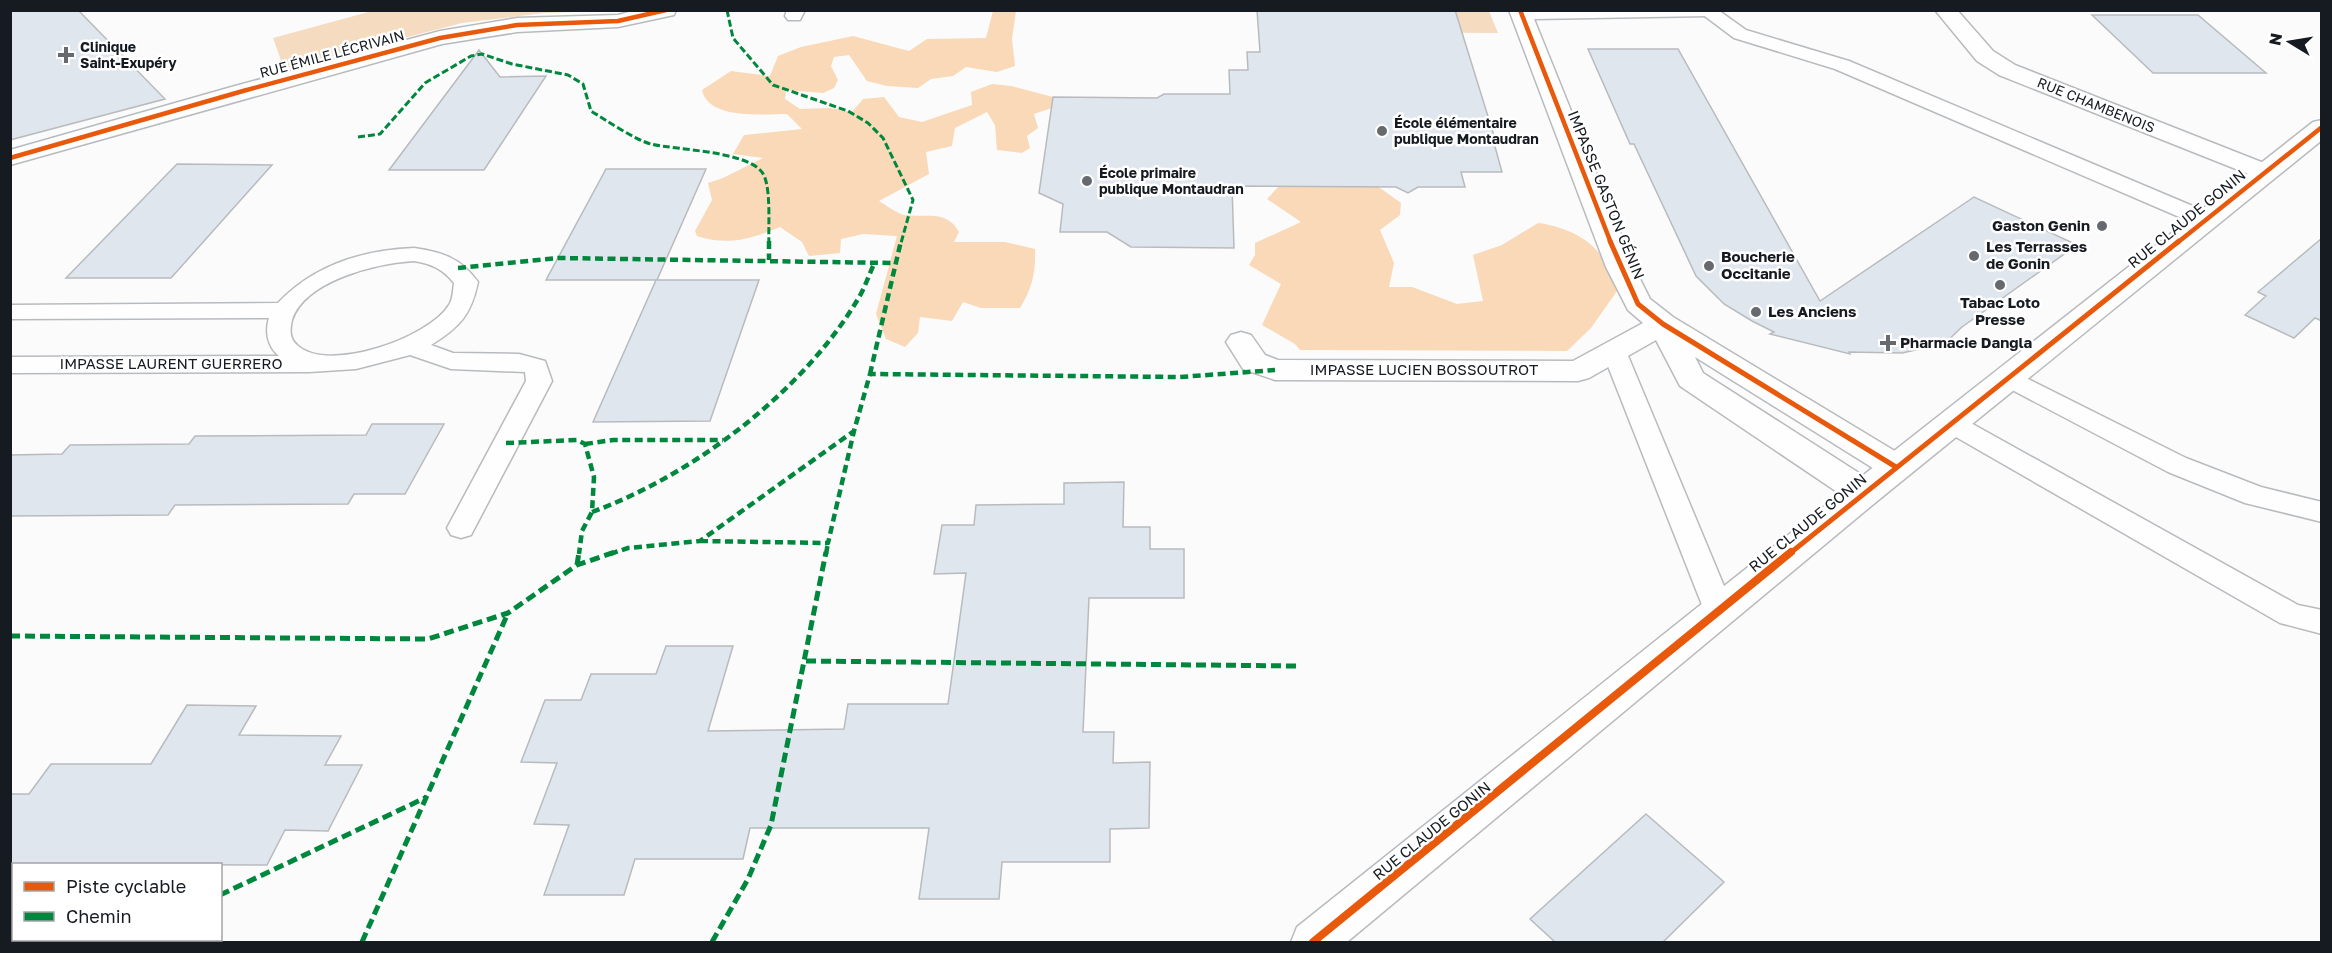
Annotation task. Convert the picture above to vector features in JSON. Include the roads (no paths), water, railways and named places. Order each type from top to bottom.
[{"type":"street","name":"RUE ÉMILE LÉCRIVAIN","points":[[10,158],[243,90],[440,38],[517,25],[618,21],[666,10]]},
{"type":"street","name":"RUE CHAMBENOIS","points":[[1945,10],[1985,56],[2007,70],[2265,172]]},
{"type":"street","name":"IMPASSE GASTON GÉNIN","points":[[1707,11],[1520,12],[1620,267],[1638,303],[1663,324],[1896,468]]},
{"type":"street","name":"RUE CLAUDE GONIN","points":[[1313,942],[1590,718],[1719,610],[2322,127]]},
{"type":"street","name":"IMPASSE GASTON GÉNIN","points":[[1663,324],[1691,379],[1864,493]]},
{"type":"street","points":[[1614,351],[1663,324]]},
{"type":"street","name":"IMPASSE LUCIEN BOSSOUTROT","points":[[1241,342],[1254,362],[1275,370],[1578,371],[1614,351]]},
{"type":"lane","points":[[1707,11],[1740,34],[1842,65],[2206,220]]},
{"type":"lane","name":"IMPASSE LAURENT GUERRERO","points":[[10,365],[331,364],[369,360],[409,346],[444,325],[462,303],[466,282],[458,268],[437,258],[403,255],[368,260],[336,271],[309,286],[284,310],[278,330],[284,347],[299,358],[331,364]]},
{"type":"lane","points":[[10,312],[284,310]]},
{"type":"lane","points":[[409,346],[451,361],[519,362],[536,368],[539,381],[461,528]]},
{"type":"lane","points":[[1614,351],[1719,610]]},
{"type":"lane","points":[[2008,377],[2177,465],[2255,496],[2322,512]]},
{"type":"lane","points":[[1951,423],[2292,615],[2322,622]]},
{"type":"place","name":"Clinique Saint-Exupéry","points":[[66,55]]},
{"type":"place","name":"École élémentaire publique Montaudran","points":[[1382,131]]},
{"type":"place","name":"École primaire publique Montaudran","points":[[1087,181]]},
{"type":"place","name":"Gaston Genin","points":[[2102,226]]},
{"type":"place","name":"Les Terrasses de Gonin","points":[[1974,256]]},
{"type":"place","name":"Boucherie Occitanie","points":[[1709,266]]},
{"type":"place","name":"Tabac Loto Presse","points":[[2000,285]]},
{"type":"place","name":"Les Anciens","points":[[1756,312]]},
{"type":"place","name":"Pharmacie Dangla","points":[[1888,343]]}]
